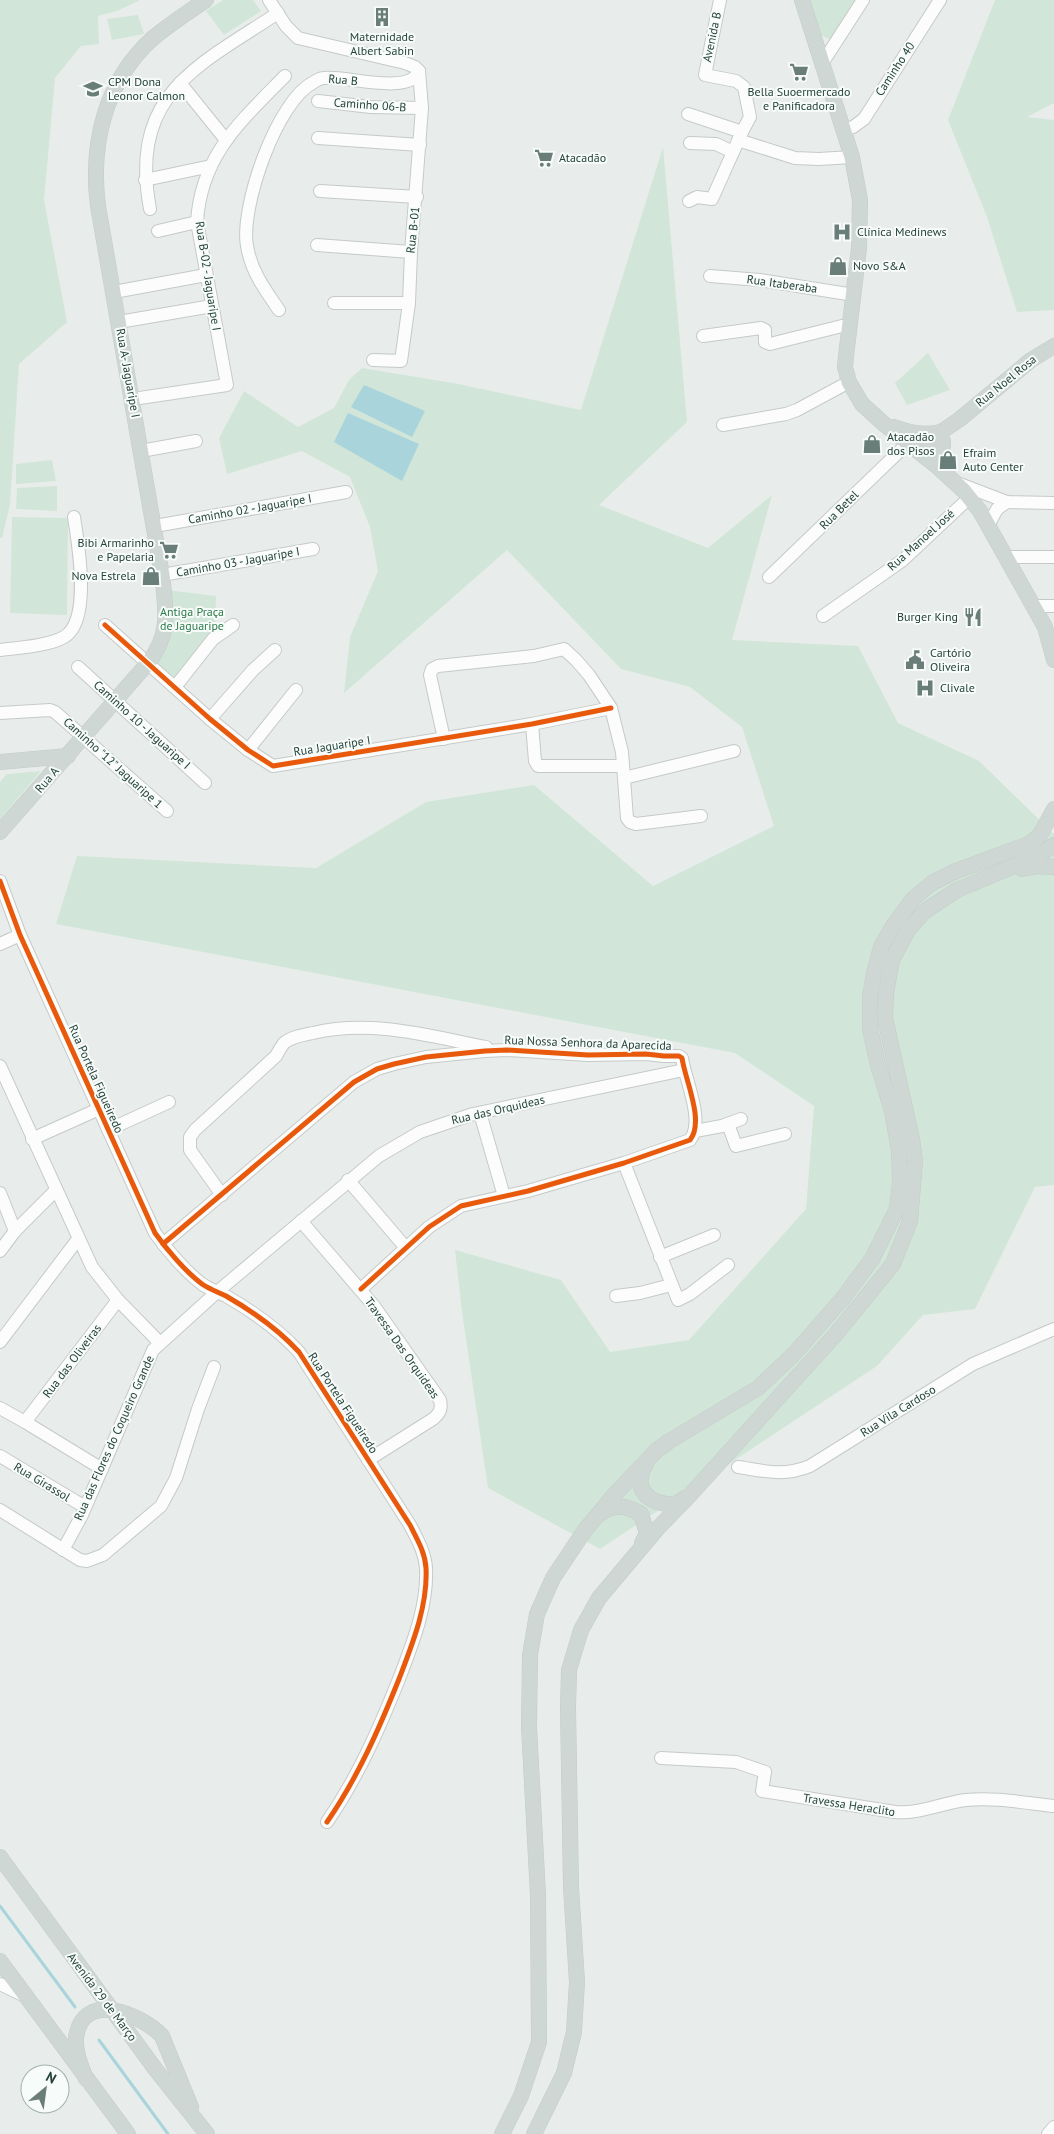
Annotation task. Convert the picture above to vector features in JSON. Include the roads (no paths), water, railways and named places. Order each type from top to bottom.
[{"type":"main road","name":"Rua A- Jaguaripe I","points":[[68,756],[156,653],[165,632],[166,608],[155,526],[96,188],[96,150],[105,111],[121,77],[140,51],[166,28],[206,0]]},
{"type":"main road","points":[[802,0],[852,157],[860,215],[854,295],[845,367],[849,382],[862,404],[926,457],[970,497],[1033,606],[1044,628],[1054,660]]},
{"type":"main road","name":"Rua Noel Rosa","points":[[926,457],[942,436],[960,419],[1031,360],[1054,346]]},
{"type":"main road","points":[[884,424],[917,434],[942,436],[942,457],[951,479]]},
{"type":"main road","name":"Rua A","points":[[0,762],[68,756]]},
{"type":"main road","name":"Rua A","points":[[0,832],[68,756]]},
{"type":"main road","points":[[502,2134],[521,2096],[539,2042],[538,1895],[529,1727],[530,1655],[537,1614],[553,1578],[595,1517],[656,1451],[758,1388],[794,1354],[843,1298],[872,1259],[897,1210],[900,1182],[899,1150],[892,1111],[878,1065],[870,1029],[872,989],[881,946],[913,899],[932,883],[956,871],[1029,844],[1040,835],[1054,809]]},
{"type":"main road","points":[[534,2134],[564,2073],[574,2032],[577,1982],[571,1887],[569,1670],[581,1630],[599,1598],[657,1529],[836,1334],[893,1264],[910,1221],[915,1162],[912,1139],[886,1018],[886,993],[892,960],[908,930],[925,911],[957,890],[1035,858],[1054,845]]},
{"type":"main road","points":[[1003,872],[1038,866],[1054,867]]},
{"type":"main road","points":[[656,1451],[640,1475],[640,1487],[644,1494],[661,1503],[674,1504],[690,1495]]},
{"type":"main road","points":[[595,1517],[607,1509],[619,1506],[631,1508],[641,1514],[647,1533],[637,1553]]},
{"type":"main road","name":"Avenida 29 de Março","points":[[0,1857],[156,2070],[203,2129]]},
{"type":"main road","points":[[0,1961],[128,2134]]},
{"type":"main road","points":[[86,2079],[76,2050],[79,2027],[84,2019],[102,2010],[113,2009],[128,2013],[154,2028],[162,2036],[203,2129]]},
{"type":"street","points":[[269,0],[291,33],[298,38],[405,63],[415,67],[419,72]]},
{"type":"street","name":"Avenida B","points":[[720,0],[705,75],[736,81],[744,87],[750,117],[738,141]]},
{"type":"street","points":[[822,62],[863,0]]},
{"type":"street","name":"Caminho 40","points":[[844,130],[854,127],[864,119],[940,0]]},
{"type":"street","points":[[150,209],[145,180],[147,150],[151,130],[169,94],[195,68],[278,13]]},
{"type":"street","name":"Rua B-01","points":[[373,360],[400,361],[409,303],[411,252],[420,145],[422,108],[419,72]]},
{"type":"street","name":"Rua B","points":[[279,310],[253,270],[246,245],[246,217],[265,152],[280,122],[306,86],[324,78],[357,82],[400,83],[417,77],[419,72]]},
{"type":"street","name":"Rua B-02 - Jaguaripe I","points":[[133,399],[227,385],[197,222],[198,208],[211,166],[226,140],[285,76]]},
{"type":"street","points":[[180,83],[226,140]]},
{"type":"street","name":"Caminho 06-B","points":[[318,101],[371,107],[422,108]]},
{"type":"street","points":[[688,114],[738,141],[795,158],[852,157]]},
{"type":"street","points":[[318,138],[420,145]]},
{"type":"street","points":[[690,143],[716,144],[738,141]]},
{"type":"street","points":[[689,201],[697,198],[712,199],[738,141]]},
{"type":"street","points":[[145,180],[211,166]]},
{"type":"street","points":[[320,191],[416,197]]},
{"type":"street","points":[[158,231],[197,222]]},
{"type":"street","points":[[317,245],[411,252]]},
{"type":"street","points":[[114,292],[206,275]]},
{"type":"street","name":"Rua Itaberaba","points":[[710,276],[760,280],[854,295]]},
{"type":"street","points":[[334,303],[409,303]]},
{"type":"street","points":[[119,322],[212,306]]},
{"type":"street","points":[[703,336],[761,328],[765,330],[766,342],[770,344],[850,324]]},
{"type":"street","points":[[723,425],[786,414],[849,382]]},
{"type":"street","points":[[142,450],[196,441]]},
{"type":"street","name":"Rua Betel","points":[[769,577],[908,443]]},
{"type":"street","points":[[951,479],[1007,502],[1054,503]]},
{"type":"street","name":"Caminho 02 - Jaguaripe I","points":[[155,526],[346,492]]},
{"type":"street","name":"Rua Manoel José","points":[[823,616],[903,560],[970,497]]},
{"type":"street","points":[[988,526],[997,509],[1007,502]]},
{"type":"street","points":[[0,650],[63,638],[70,632],[77,618],[81,579],[81,557],[74,517]]},
{"type":"street","name":"Caminho 03 - Jaguaripe I","points":[[162,575],[313,549]]},
{"type":"street","points":[[1006,557],[1054,557]]},
{"type":"street","points":[[1033,606],[1054,606]]},
{"type":"street","name":"Rua Jaguaripe I","points":[[105,625],[210,719],[248,750],[273,766],[532,724],[611,708]]},
{"type":"street","points":[[175,687],[213,639],[233,625]]},
{"type":"street","points":[[444,739],[430,675],[432,669],[438,666],[534,656],[564,649],[589,675],[611,708],[622,752],[626,813],[630,822],[636,824],[701,816]]},
{"type":"street","points":[[210,719],[253,670],[274,650]]},
{"type":"street","name":"Caminho 10 - Jaguaripe I","points":[[78,667],[205,783]]},
{"type":"street","points":[[248,750],[296,690]]},
{"type":"street","name":"Caminho \"12\" Jaguaripe 1","points":[[0,714],[50,710],[55,712],[167,811]]},
{"type":"street","points":[[532,724],[535,761],[538,766],[623,772],[734,752]]},
{"type":"street","name":"Rua Portela Figueiredo","points":[[0,881],[20,935],[155,1233],[163,1244],[202,1284],[277,1331],[299,1352],[418,1540],[426,1569],[418,1625],[411,1649],[380,1728],[343,1799],[327,1822]]},
{"type":"street","points":[[0,944],[20,935]]},
{"type":"street","points":[[222,1195],[190,1150],[190,1138],[195,1130],[276,1056],[289,1040],[322,1030],[376,1027],[507,1050]]},
{"type":"street","name":"Rua Nossa Senhora da Aparecida","points":[[163,1244],[364,1075],[394,1064],[426,1057],[507,1050],[588,1056],[646,1054],[679,1056],[682,1058],[692,1097],[695,1131]]},
{"type":"street","points":[[0,1066],[92,1267],[118,1300],[159,1342]]},
{"type":"street","name":"Rua das Orquideas","points":[[216,1292],[348,1180],[379,1156],[406,1139],[450,1120],[480,1112],[684,1070]]},
{"type":"street","points":[[108,1130],[169,1102]]},
{"type":"street","points":[[32,1139],[99,1109]]},
{"type":"street","points":[[480,1112],[504,1196]]},
{"type":"street","points":[[361,1289],[429,1228],[461,1206],[624,1163],[690,1140],[695,1131],[728,1124],[741,1119]]},
{"type":"street","points":[[728,1124],[736,1146],[785,1134]]},
{"type":"street","points":[[624,1163],[678,1300],[696,1290],[728,1265]]},
{"type":"street","points":[[348,1180],[406,1248]]},
{"type":"street","points":[[0,1251],[15,1231],[56,1190]]},
{"type":"street","points":[[0,1193],[15,1231]]},
{"type":"street","name":"Travessa Das Orquideas","points":[[301,1221],[361,1289],[432,1389],[442,1407],[433,1419],[368,1460]]},
{"type":"street","points":[[660,1257],[714,1235]]},
{"type":"street","points":[[0,1342],[78,1239]]},
{"type":"street","points":[[616,1296],[640,1293],[672,1284]]},
{"type":"street","name":"Rua das Flores do Coqueiro Grande","points":[[63,1550],[102,1469],[147,1360],[159,1342],[216,1292]]},
{"type":"street","name":"Rua das Oliveiras","points":[[25,1422],[118,1300]]},
{"type":"street","name":"Rua Vila Cardoso","points":[[738,1467],[784,1474],[796,1472],[810,1466],[973,1364],[1054,1329]]},
{"type":"street","points":[[0,1510],[80,1560],[94,1559],[121,1541],[161,1506],[176,1478],[198,1409],[214,1367]]},
{"type":"street","points":[[0,1408],[102,1469]]},
{"type":"street","name":"Rua Girassol","points":[[0,1456],[85,1507]]},
{"type":"street","name":"Travessa Heraclito","points":[[661,1758],[716,1760],[751,1766],[765,1772],[762,1791],[910,1813],[973,1800],[1054,1806]]},
{"type":"street","points":[[0,1984],[26,1996]]},
{"type":"street","points":[[1048,2134],[1054,2127]]},
{"type":"water","points":[[364,385],[425,411],[412,437],[351,407]]},
{"type":"water","points":[[348,413],[419,444],[402,481],[334,442]]},
{"type":"waterway","points":[[0,1906],[75,2007]]},
{"type":"waterway","points":[[99,2040],[168,2134]]},
{"type":"place","name":"Maternidade Albert Sabin","points":[[382,17]]},
{"type":"place","name":"Bella Suoermercado e Panificadora","points":[[799,72]]},
{"type":"place","name":"CPM Dona Leonor Calmon","points":[[93,89]]},
{"type":"place","name":"Atacadão","points":[[544,158]]},
{"type":"place","name":"Clínica Medinews","points":[[842,232]]},
{"type":"place","name":"Novo S&A","points":[[838,266]]},
{"type":"place","name":"Atacadão dos Pisos","points":[[872,444]]},
{"type":"place","name":"Efraim Auto Center","points":[[948,460]]},
{"type":"place","name":"Bibi Armarinho e Papelaria","points":[[169,550]]},
{"type":"place","name":"Nova Estrela","points":[[151,576]]},
{"type":"place","name":"Burger King","points":[[973,617]]},
{"type":"place","name":"Cartório Oliveira","points":[[915,660]]},
{"type":"place","name":"Clivale","points":[[925,688]]},
{"type":"park label","name":"Antiga Praça de Jaguaripe","points":[[192,619]]}]
